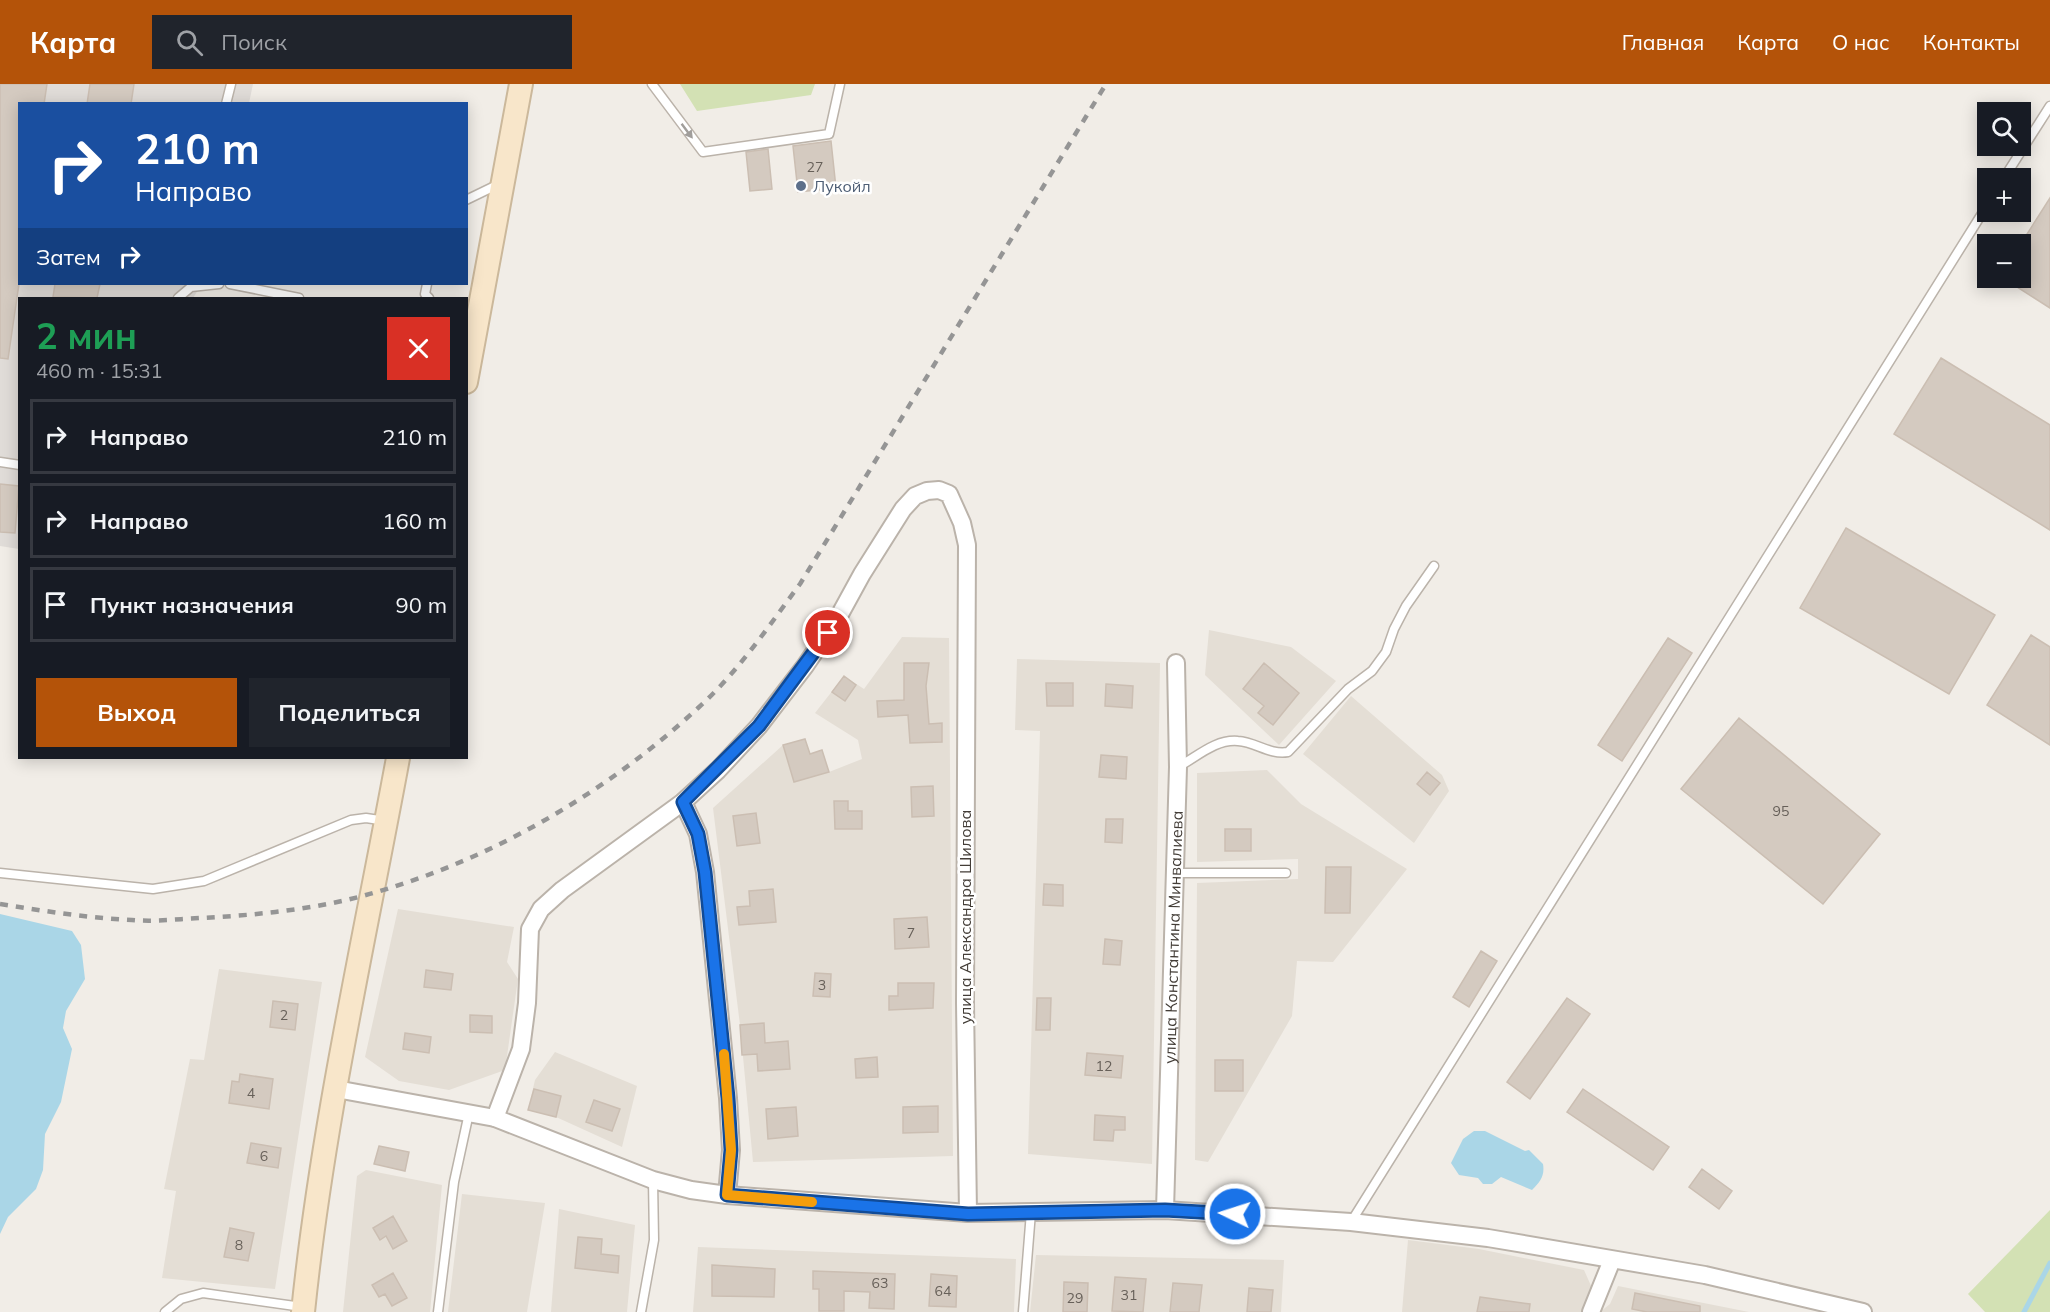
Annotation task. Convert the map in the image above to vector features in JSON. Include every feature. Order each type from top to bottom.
[{"type":"main road","points":[[468,366],[521,84]]},
{"type":"main road","points":[[303,1310],[336,1089],[398,759]]},
{"type":"street","name":"улица Александра Шилова","points":[[683,802],[759,726],[806,666],[903,509],[915,496],[927,490],[939,490],[949,494],[962,523],[967,545],[965,621],[968,1214]]},
{"type":"street","name":"улица Константина Минвалиева","points":[[1165,1210],[1176,873],[1178,767],[1176,663]]},
{"type":"street","points":[[495,1118],[521,1049],[527,1003],[530,929],[541,909],[561,890],[683,802],[698,834],[705,872],[728,1098],[731,1150],[727,1195]]},
{"type":"street","points":[[336,1089],[495,1118],[653,1180],[691,1190],[727,1195],[968,1214],[1165,1210],[1351,1222],[1488,1238],[1705,1275],[1863,1312]]},
{"type":"street","points":[[1591,1312],[1612,1260]]},
{"type":"lane","points":[[226,102],[231,84]]},
{"type":"lane","points":[[652,84],[703,152],[828,134],[840,84]]},
{"type":"lane","points":[[2010,168],[2050,106]]},
{"type":"lane","points":[[468,199],[503,182]]},
{"type":"lane","points":[[1351,1222],[1977,222]]},
{"type":"lane","points":[[179,297],[192,287],[210,285]]},
{"type":"lane","points":[[235,285],[294,297]]},
{"type":"lane","points":[[0,462],[18,465]]},
{"type":"lane","points":[[1178,767],[1212,746],[1225,742],[1239,741],[1278,753],[1288,752],[1348,689],[1372,671],[1386,652],[1394,629],[1406,606],[1434,566]]},
{"type":"lane","points":[[0,873],[153,889],[181,886],[204,881],[351,820],[366,818],[386,821]]},
{"type":"lane","points":[[1176,873],[1286,873]]},
{"type":"lane","points":[[438,1312],[454,1182],[469,1113]]},
{"type":"lane","points":[[641,1312],[654,1240],[653,1180]]},
{"type":"lane","points":[[1023,1312],[1031,1212]]},
{"type":"lane","points":[[165,1312],[181,1299],[203,1293],[303,1310]]},
{"type":"shaded area","points":[[0,84],[253,84],[249,102],[18,102],[18,285],[201,285],[194,297],[18,297],[18,549],[0,546]]},
{"type":"shaded area","points":[[1209,630],[1291,647],[1336,681],[1279,745],[1205,675]]},
{"type":"shaded area","points":[[902,637],[949,638],[953,1156],[753,1162],[740,1025],[713,808],[783,745],[805,739],[810,754],[822,750],[829,772],[862,759],[858,740],[815,713],[844,676],[864,689]]},
{"type":"shaded area","points":[[1017,659],[1160,663],[1152,1164],[1028,1154],[1040,731],[1015,730]]},
{"type":"shaded area","points":[[1351,696],[1442,775],[1449,791],[1414,843],[1303,754]]},
{"type":"shaded area","points":[[1267,770],[1301,804],[1407,869],[1333,962],[1297,961],[1292,1016],[1208,1162],[1195,1160],[1197,883],[1298,879],[1298,859],[1197,862],[1197,773]]},
{"type":"shaded area","points":[[398,909],[514,927],[507,962],[518,979],[505,1070],[449,1090],[399,1081],[365,1057]]},
{"type":"shaded area","points":[[219,969],[322,982],[275,1289],[162,1278],[176,1191],[164,1189],[190,1059],[204,1060]]},
{"type":"shaded area","points":[[555,1052],[637,1086],[622,1147],[556,1117],[528,1110],[535,1080]]},
{"type":"shaded area","points":[[366,1170],[442,1185],[430,1312],[343,1312],[357,1176]]},
{"type":"shaded area","points":[[462,1194],[545,1203],[527,1312],[448,1312]]},
{"type":"shaded area","points":[[559,1209],[635,1225],[627,1312],[551,1312]]},
{"type":"shaded area","points":[[1408,1240],[1479,1249],[1584,1270],[1592,1288],[1581,1312],[1402,1312]]},
{"type":"shaded area","points":[[698,1247],[1016,1259],[1014,1312],[693,1312]]},
{"type":"shaded area","points":[[1036,1255],[1284,1260],[1281,1312],[1030,1312]]},
{"type":"shaded area","points":[[1618,1286],[1749,1312],[1600,1312],[1610,1304]]},
{"type":"green space","points":[[680,84],[815,84],[811,95],[697,111]]},
{"type":"green space","points":[[2050,1210],[2050,1312],[1985,1312],[1968,1294]]},
{"type":"water","points":[[0,914],[72,931],[81,945],[85,979],[66,1011],[63,1028],[72,1049],[61,1102],[45,1134],[43,1170],[36,1189],[8,1217],[0,1234]]},
{"type":"water","points":[[1474,1131],[1485,1131],[1525,1151],[1529,1150],[1543,1164],[1543,1175],[1532,1190],[1501,1177],[1492,1184],[1483,1184],[1478,1178],[1459,1175],[1451,1163],[1463,1139]]},
{"type":"building","points":[[0,84],[47,84],[44,102],[18,102],[19,285],[8,359],[0,358]]},
{"type":"building","points":[[90,84],[134,84],[131,102],[87,102]]},
{"type":"building","points":[[831,141],[836,188],[798,192],[793,146]]},
{"type":"building","points":[[768,149],[772,189],[750,191],[746,152]]},
{"type":"building","points":[[2050,198],[2050,308],[2019,288],[2031,288],[2031,234],[2027,234]]},
{"type":"building","points":[[55,285],[100,285],[97,297],[53,297]]},
{"type":"building","points":[[1941,358],[2050,425],[2050,530],[1894,434]]},
{"type":"building","points":[[0,484],[18,486],[15,533],[0,532]]},
{"type":"building","points":[[1846,528],[1995,615],[1949,694],[1800,608]]},
{"type":"building","points":[[2031,635],[2050,647],[2050,745],[1987,705]]},
{"type":"building","points":[[1668,638],[1692,653],[1622,761],[1598,745]]},
{"type":"building","points":[[904,663],[929,663],[926,686],[929,724],[942,723],[942,742],[910,743],[908,715],[878,717],[877,701],[904,700]]},
{"type":"building","points":[[1264,663],[1299,693],[1273,725],[1258,713],[1264,706],[1243,689]]},
{"type":"building","points":[[844,676],[856,685],[845,701],[832,692]]},
{"type":"building","points":[[1046,683],[1073,683],[1073,706],[1047,706]]},
{"type":"building","points":[[1106,684],[1133,686],[1132,708],[1105,706]]},
{"type":"building","points":[[1739,718],[1880,834],[1823,904],[1681,789]]},
{"type":"building","points":[[805,739],[810,754],[822,750],[829,772],[794,782],[783,745]]},
{"type":"building","points":[[1101,755],[1127,757],[1126,779],[1099,777]]},
{"type":"building","points":[[1427,772],[1440,783],[1430,795],[1417,784]]},
{"type":"building","points":[[933,786],[934,816],[912,817],[911,787]]},
{"type":"building","points":[[834,801],[848,801],[848,811],[862,811],[862,829],[835,829]]},
{"type":"building","points":[[756,813],[760,843],[737,846],[733,816]]},
{"type":"building","points":[[1106,819],[1123,819],[1122,843],[1105,842]]},
{"type":"building","points":[[1225,829],[1251,829],[1251,851],[1225,851]]},
{"type":"building","points":[[1326,867],[1351,867],[1350,913],[1325,913]]},
{"type":"building","points":[[1044,884],[1063,885],[1063,906],[1043,905]]},
{"type":"building","points":[[773,889],[776,922],[739,925],[737,907],[750,906],[749,891]]},
{"type":"building","points":[[927,917],[929,947],[895,949],[894,919]]},
{"type":"building","points":[[1105,939],[1122,941],[1120,965],[1103,964]]},
{"type":"building","points":[[1481,951],[1497,961],[1469,1007],[1453,997]]},
{"type":"building","points":[[426,970],[453,974],[451,990],[424,987]]},
{"type":"building","points":[[815,973],[831,974],[830,997],[813,996]]},
{"type":"building","points":[[898,983],[934,983],[933,1008],[889,1010],[889,996],[898,996]]},
{"type":"building","points":[[1037,998],[1051,998],[1050,1030],[1036,1030]]},
{"type":"building","points":[[1567,998],[1590,1014],[1530,1099],[1507,1082]]},
{"type":"building","points":[[273,1001],[298,1004],[295,1030],[270,1027]]},
{"type":"building","points":[[470,1015],[492,1016],[492,1033],[470,1032]]},
{"type":"building","points":[[764,1023],[765,1043],[788,1041],[790,1069],[758,1071],[757,1054],[742,1055],[740,1025]]},
{"type":"building","points":[[405,1033],[431,1037],[429,1053],[403,1049]]},
{"type":"building","points":[[1087,1053],[1123,1056],[1121,1078],[1085,1075]]},
{"type":"building","points":[[877,1057],[878,1077],[856,1078],[855,1059]]},
{"type":"building","points":[[1215,1060],[1243,1060],[1243,1091],[1215,1091]]},
{"type":"building","points":[[240,1074],[273,1079],[269,1109],[229,1103],[232,1081],[239,1082]]},
{"type":"building","points":[[534,1089],[561,1096],[556,1117],[528,1110]]},
{"type":"building","points":[[1583,1089],[1669,1147],[1653,1170],[1567,1112]]},
{"type":"building","points":[[594,1100],[620,1109],[612,1131],[586,1122]]},
{"type":"building","points":[[938,1106],[938,1132],[903,1133],[903,1107]]},
{"type":"building","points":[[796,1107],[798,1136],[768,1139],[766,1109]]},
{"type":"building","points":[[1095,1115],[1125,1117],[1125,1130],[1114,1130],[1113,1141],[1094,1140]]},
{"type":"building","points":[[251,1143],[281,1148],[278,1168],[247,1163]]},
{"type":"building","points":[[379,1146],[409,1152],[405,1171],[374,1164]]},
{"type":"building","points":[[1702,1169],[1732,1191],[1719,1209],[1689,1187]]},
{"type":"building","points":[[393,1216],[407,1241],[393,1249],[386,1236],[380,1240],[373,1228]]},
{"type":"building","points":[[230,1228],[254,1233],[248,1261],[224,1257]]},
{"type":"building","points":[[578,1237],[602,1239],[601,1254],[619,1256],[618,1273],[575,1268]]},
{"type":"building","points":[[712,1265],[775,1269],[774,1297],[712,1296]]},
{"type":"building","points":[[813,1271],[895,1274],[894,1309],[869,1308],[870,1292],[844,1291],[844,1311],[819,1311],[819,1289],[813,1289]]},
{"type":"building","points":[[393,1273],[407,1298],[392,1306],[385,1294],[379,1297],[372,1285]]},
{"type":"building","points":[[931,1274],[957,1276],[956,1307],[929,1306]]},
{"type":"building","points":[[1115,1277],[1146,1279],[1143,1312],[1112,1311]]},
{"type":"building","points":[[1064,1282],[1088,1283],[1087,1312],[1063,1312]]},
{"type":"building","points":[[1173,1283],[1202,1285],[1199,1312],[1170,1312]]},
{"type":"building","points":[[1249,1288],[1273,1290],[1271,1312],[1247,1312]]},
{"type":"building","points":[[1635,1293],[1700,1306],[1700,1312],[1647,1312],[1632,1309]]},
{"type":"building","points":[[1480,1297],[1530,1304],[1529,1312],[1477,1312]]},
{"type":"waterway","points":[[2024,1312],[2050,1263]]},
{"type":"railway","points":[[0,904],[82,916],[149,921],[266,913],[352,899],[418,879],[505,842],[587,794],[626,768],[663,739],[713,694],[752,649],[800,584],[1106,84]]},
{"type":"slow traffic","points":[[724,1054],[731,1150],[727,1195],[812,1202]]},
{"type":"place","name":"Лукойл","points":[[801,186]]},
{"type":"route","points":[[828,633],[806,666],[759,726],[718,770],[683,802],[698,834],[705,872],[728,1098],[731,1150],[727,1195],[968,1214],[1165,1210],[1235,1214]]}]
